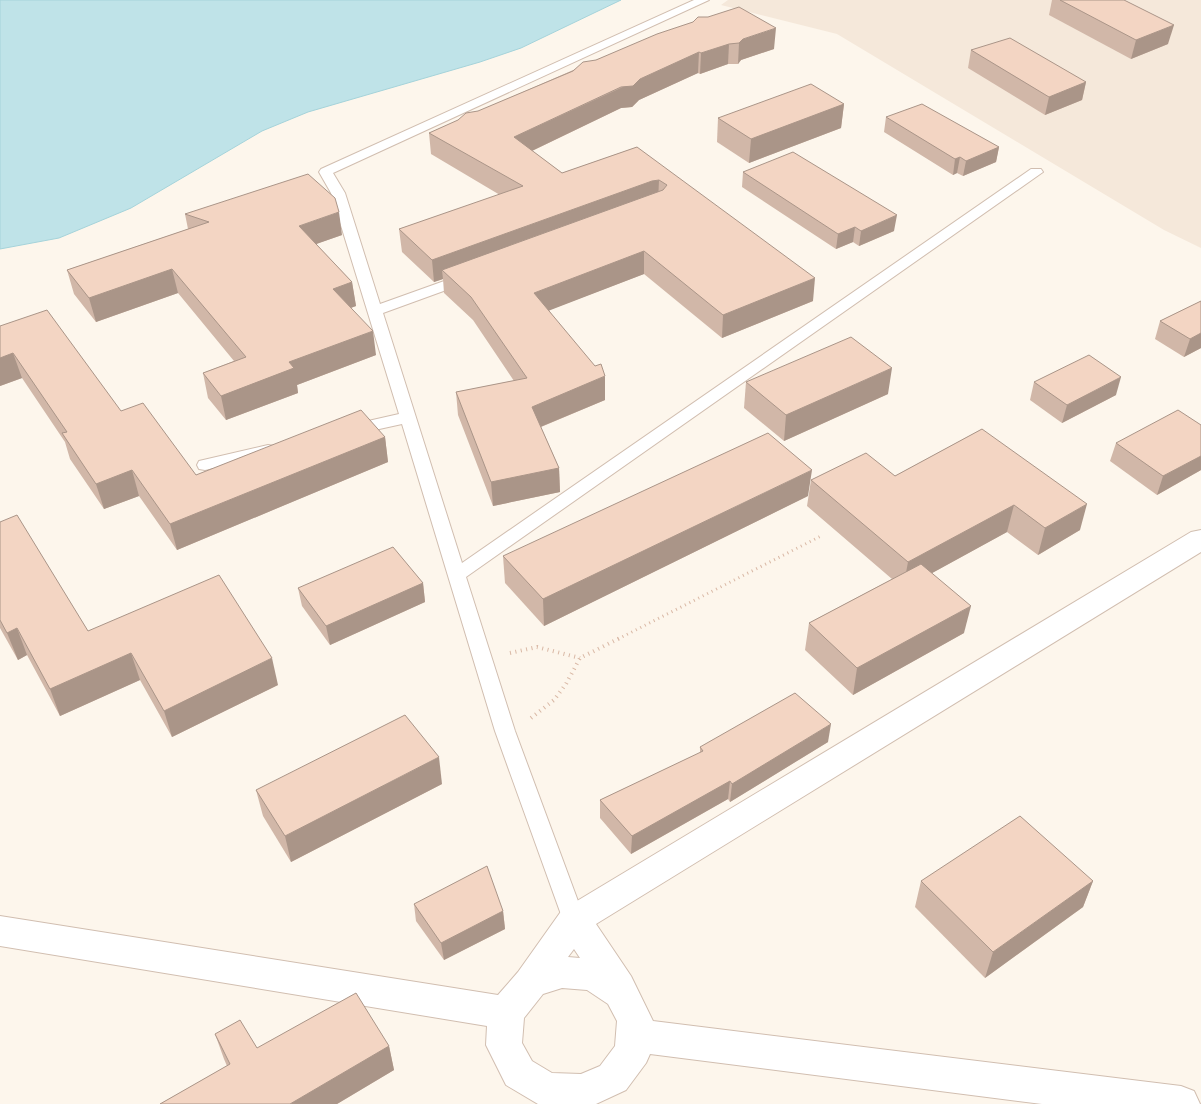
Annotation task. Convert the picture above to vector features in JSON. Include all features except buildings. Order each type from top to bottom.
[{"type":"street","points":[[574,920],[621,993],[635,1020],[633,1051],[613,1078],[582,1092],[547,1090],[518,1073],[504,1045],[506,1013],[531,983],[574,920],[1201,540]]},
{"type":"street","points":[[0,931],[506,1013]]},
{"type":"street","points":[[531,983],[562,972],[570,972],[594,975],[621,993]]},
{"type":"street","points":[[634,1035],[1181,1104]]},
{"type":"lane","points":[[574,920],[505,730],[338,193],[326,172],[703,0]]},
{"type":"lane","points":[[457,575],[1036,172]]},
{"type":"lane","points":[[375,311],[479,273]]},
{"type":"lane","points":[[340,433],[408,417]]},
{"type":"lane","points":[[205,465],[282,447]]},
{"type":"path","points":[[505,730],[538,715],[556,699],[567,684],[580,658],[823,535]]},
{"type":"path","points":[[482,657],[537,647],[580,658]]},
{"type":"shaded area","points":[[728,0],[1201,0],[1201,248],[1164,230],[837,34],[721,5]]},
{"type":"water","points":[[0,0],[621,0],[521,48],[480,62],[308,112],[262,131],[131,208],[59,238],[0,249]]}]
